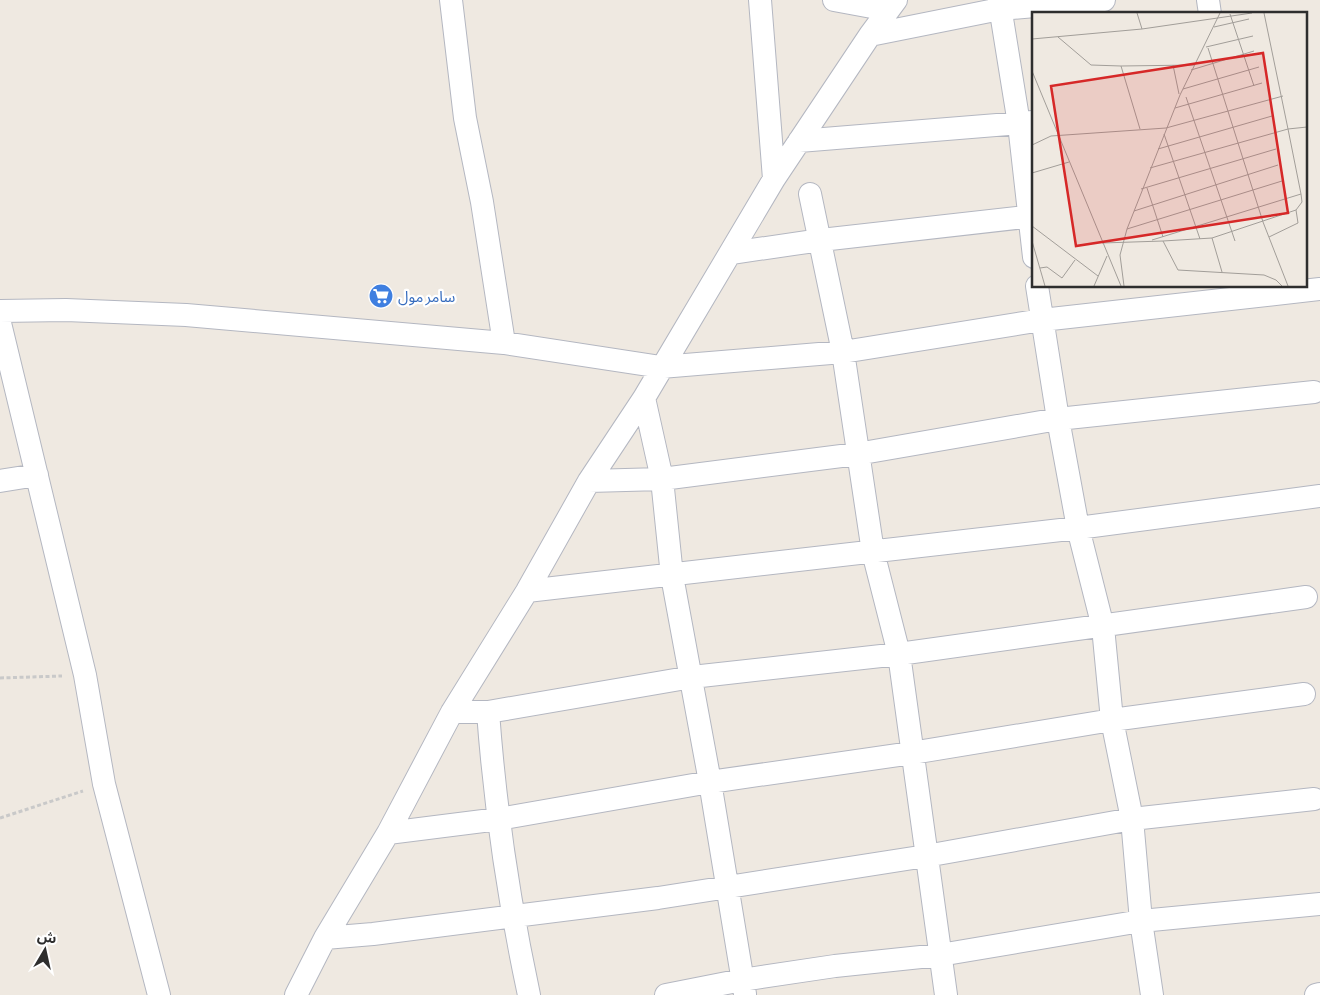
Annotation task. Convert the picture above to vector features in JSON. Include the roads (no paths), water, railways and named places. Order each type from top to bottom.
[{"type":"street","points":[[451,0],[465,118],[482,202],[504,343]]},
{"type":"street","points":[[760,0],[774,179]]},
{"type":"street","points":[[834,0],[892,5]]},
{"type":"street","points":[[870,35],[999,4],[1104,0]]},
{"type":"street","points":[[999,4],[1026,123],[1032,230]]},
{"type":"street","points":[[296,995],[325,938],[388,833],[452,712],[527,591],[589,481],[644,398],[774,179],[892,5]]},
{"type":"street","points":[[799,141],[1026,123]]},
{"type":"street","points":[[810,194],[843,352],[873,552],[898,654],[946,995]]},
{"type":"street","points":[[731,253],[821,240],[1031,216]]},
{"type":"street","points":[[1037,288],[1078,528],[1103,627],[1112,720],[1132,818],[1141,921],[1152,995]]},
{"type":"street","points":[[0,311],[66,310],[186,315],[504,343],[661,367],[843,352],[1042,320],[1320,289]]},
{"type":"street","points":[[0,323],[85,675],[104,784],[159,995]]},
{"type":"street","points":[[589,481],[662,480],[857,454],[1058,419],[1314,392]]},
{"type":"street","points":[[644,398],[662,480],[672,576],[692,677],[743,987]]},
{"type":"street","points":[[0,480],[37,475]]},
{"type":"street","points":[[527,591],[672,576],[1078,528],[1320,496]]},
{"type":"street","points":[[452,712],[488,712],[692,677],[898,654],[1103,627],[1306,597]]},
{"type":"street","points":[[388,833],[498,819],[710,782],[912,753],[1112,720],[1304,694]]},
{"type":"street","points":[[488,712],[498,819],[512,916],[529,995]]},
{"type":"street","points":[[325,938],[373,934],[727,888],[926,856],[1132,818],[1314,799]]},
{"type":"street","points":[[666,995],[743,987],[835,966],[940,955],[1141,921],[1320,904]]},
{"type":"street","points":[[1316,995],[1320,994]]},
{"type":"place","name":"سامر مول","points":[[381,296]]}]
